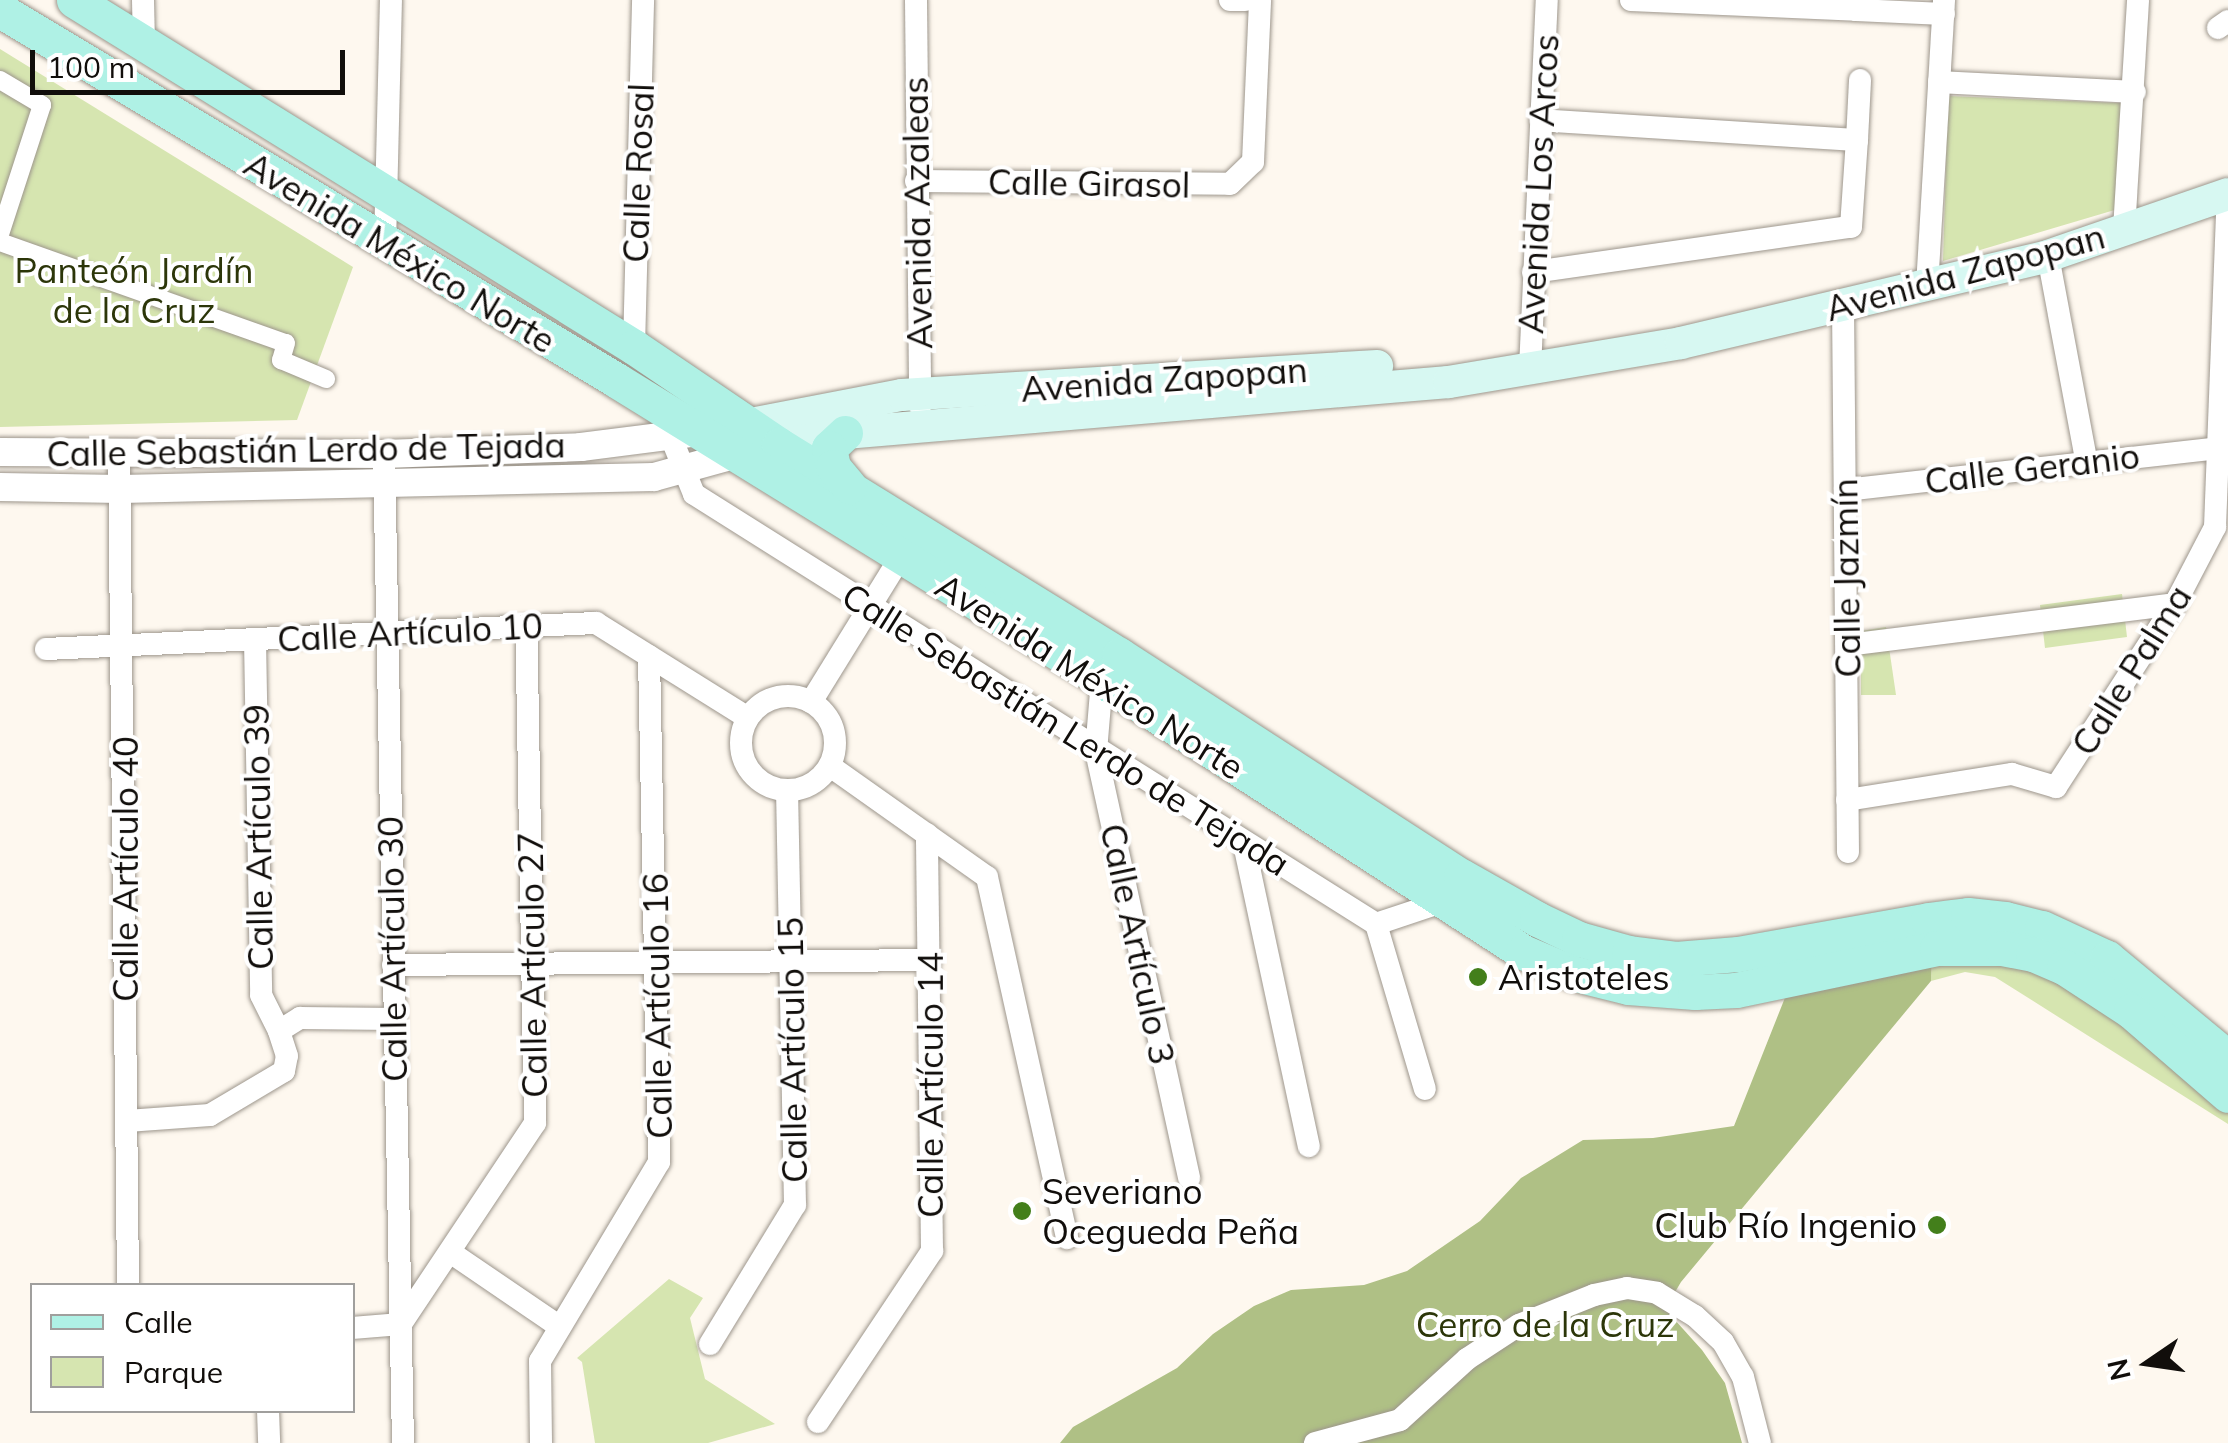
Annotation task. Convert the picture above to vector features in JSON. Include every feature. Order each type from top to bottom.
[{"type":"main road","name":"Avenida México Norte","points":[[74,0],[634,347],[754,442],[1452,889],[1523,952],[1572,973],[1628,987],[1736,990],[1936,948],[2002,948],[2033,954],[2064,967],[2131,1011],[2228,1096]]},
{"type":"main road","name":"Avenida México Norte","points":[[0,10],[385,244],[685,434],[754,442],[849,487],[909,543]]},
{"type":"main road","name":"Avenida Zapopan","points":[[754,442],[920,410],[1530,363],[1681,343],[1927,288],[2048,256],[2228,194]]},
{"type":"main road","name":"Avenida Zapopan","points":[[846,432],[920,410]]},
{"type":"main road","name":"Calle Sebastián Lerdo de Tejada","points":[[754,442],[846,432]]},
{"type":"main road","points":[[846,432],[829,448],[833,467],[849,487]]},
{"type":"main road","name":"Avenida México Norte","points":[[1452,889],[1579,939],[1629,953],[1676,959],[1738,954],[1968,915],[2005,919],[2042,928],[2107,958],[2228,1058]]},
{"type":"street","points":[[143,0],[144,43]]},
{"type":"street","points":[[385,244],[391,0]]},
{"type":"street","name":"Calle Rosal","points":[[634,347],[643,0]]},
{"type":"street","name":"Avenida Azaleas","points":[[916,0],[920,410]]},
{"type":"street","points":[[1230,0],[1246,0]]},
{"type":"street","name":"Calle Girasol","points":[[916,181],[1230,184],[1253,162],[1260,0]]},
{"type":"street","name":"Avenida Los Arcos","points":[[1530,363],[1547,0]]},
{"type":"street","points":[[1632,0],[1944,7],[1927,288]]},
{"type":"street","points":[[2124,230],[2138,0]]},
{"type":"street","points":[[0,80],[42,106],[0,238],[286,343],[282,360],[326,378]]},
{"type":"street","points":[[1534,272],[1851,228],[1860,80]]},
{"type":"street","points":[[1939,82],[2135,92]]},
{"type":"street","points":[[1542,120],[1857,140]]},
{"type":"street","name":"Calle Palma","points":[[1846,800],[2012,774],[2056,787],[2175,604],[2214,527],[2227,300],[2228,194]]},
{"type":"street","points":[[2048,256],[2086,460]]},
{"type":"street","name":"Calle Jazmín","points":[[1843,304],[1848,852]]},
{"type":"street","name":"Calle Sebastián Lerdo de Tejada","points":[[0,487],[121,489],[384,468],[685,434],[681,468],[694,494],[1376,924]]},
{"type":"street","name":"Calle Sebastián Lerdo de Tejada","points":[[0,452],[654,476],[754,442]]},
{"type":"street","name":"Calle Geranio","points":[[1845,490],[2219,448]]},
{"type":"street","name":"Calle Artículo 40","points":[[119,454],[128,1283]]},
{"type":"street","name":"Calle Artículo 30","points":[[384,468],[403,1443]]},
{"type":"street","points":[[811,702],[909,543]]},
{"type":"street","points":[[1847,645],[2175,604]]},
{"type":"street","name":"Calle Artículo 10","points":[[46,649],[596,624],[748,718]]},
{"type":"street","name":"Calle Artículo 27","points":[[400,1324],[535,1123],[526,626]]},
{"type":"street","name":"Calle Artículo 39","points":[[254,639],[261,995],[279,1031]]},
{"type":"street","name":"Calle Artículo 16","points":[[541,1443],[540,1361],[659,1162],[649,656]]},
{"type":"street","name":"Calle Artículo 3","points":[[1110,668],[1096,751],[1189,1178]]},
{"type":"street","points":[[784,696],[811,702],[833,730],[830,766],[812,785],[786,791],[756,779],[741,750],[748,718],[770,700],[784,696]]},
{"type":"street","points":[[830,766],[987,876],[1066,1238]]},
{"type":"street","name":"Calle Artículo 15","points":[[710,1344],[795,1206],[786,791]]},
{"type":"street","name":"Calle Artículo 14","points":[[818,1422],[932,1251],[927,834]]},
{"type":"street","points":[[1244,844],[1309,1146]]},
{"type":"street","points":[[1425,1089],[1376,924],[1452,889]]},
{"type":"street","points":[[392,965],[930,960]]},
{"type":"street","points":[[127,1122],[210,1115],[284,1070],[288,1056],[279,1031],[300,1018],[394,1019]]},
{"type":"street","points":[[450,1252],[560,1327]]},
{"type":"street","points":[[1315,1443],[1400,1420],[1467,1359],[1519,1325],[1594,1295],[1627,1288],[1657,1293],[1695,1316],[1723,1342],[1743,1377],[1760,1443]]},
{"type":"street","points":[[355,1328],[400,1324]]},
{"type":"street","points":[[268,1413],[269,1443]]},
{"type":"green space","name":"Panteón Jardín de la Cruz","points":[[0,49],[353,267],[297,420],[0,427]]},
{"type":"green space","points":[[1948,96],[2121,103],[2118,209],[1943,261]]},
{"type":"green space","points":[[2122,594],[2127,637],[2045,648],[2040,605]]},
{"type":"green space","points":[[1886,627],[1896,695],[1861,695],[1861,631]]},
{"type":"green space","points":[[1961,954],[2054,975],[2174,1065],[2228,1113],[2228,1124],[1995,977],[1965,972],[1931,981],[1932,956]]},
{"type":"green space","name":"Cerro de la Cruz","points":[[1932,956],[1931,981],[1681,1282],[1665,1309],[1725,1383],[1742,1443],[1060,1443],[1073,1427],[1177,1368],[1213,1334],[1254,1306],[1291,1290],[1364,1285],[1407,1271],[1480,1221],[1521,1178],[1583,1140],[1653,1138],[1734,1126],[1794,975]]},
{"type":"green space","points":[[669,1279],[703,1298],[690,1318],[705,1379],[775,1424],[708,1443],[595,1443],[582,1362],[577,1358]]},
{"type":"place","name":"Aristoteles","points":[[1478,977]]},
{"type":"place","name":"Severiano Ocegueda Peña","points":[[1022,1211]]},
{"type":"place","name":"Club Río Ingenio","points":[[1937,1225]]}]
